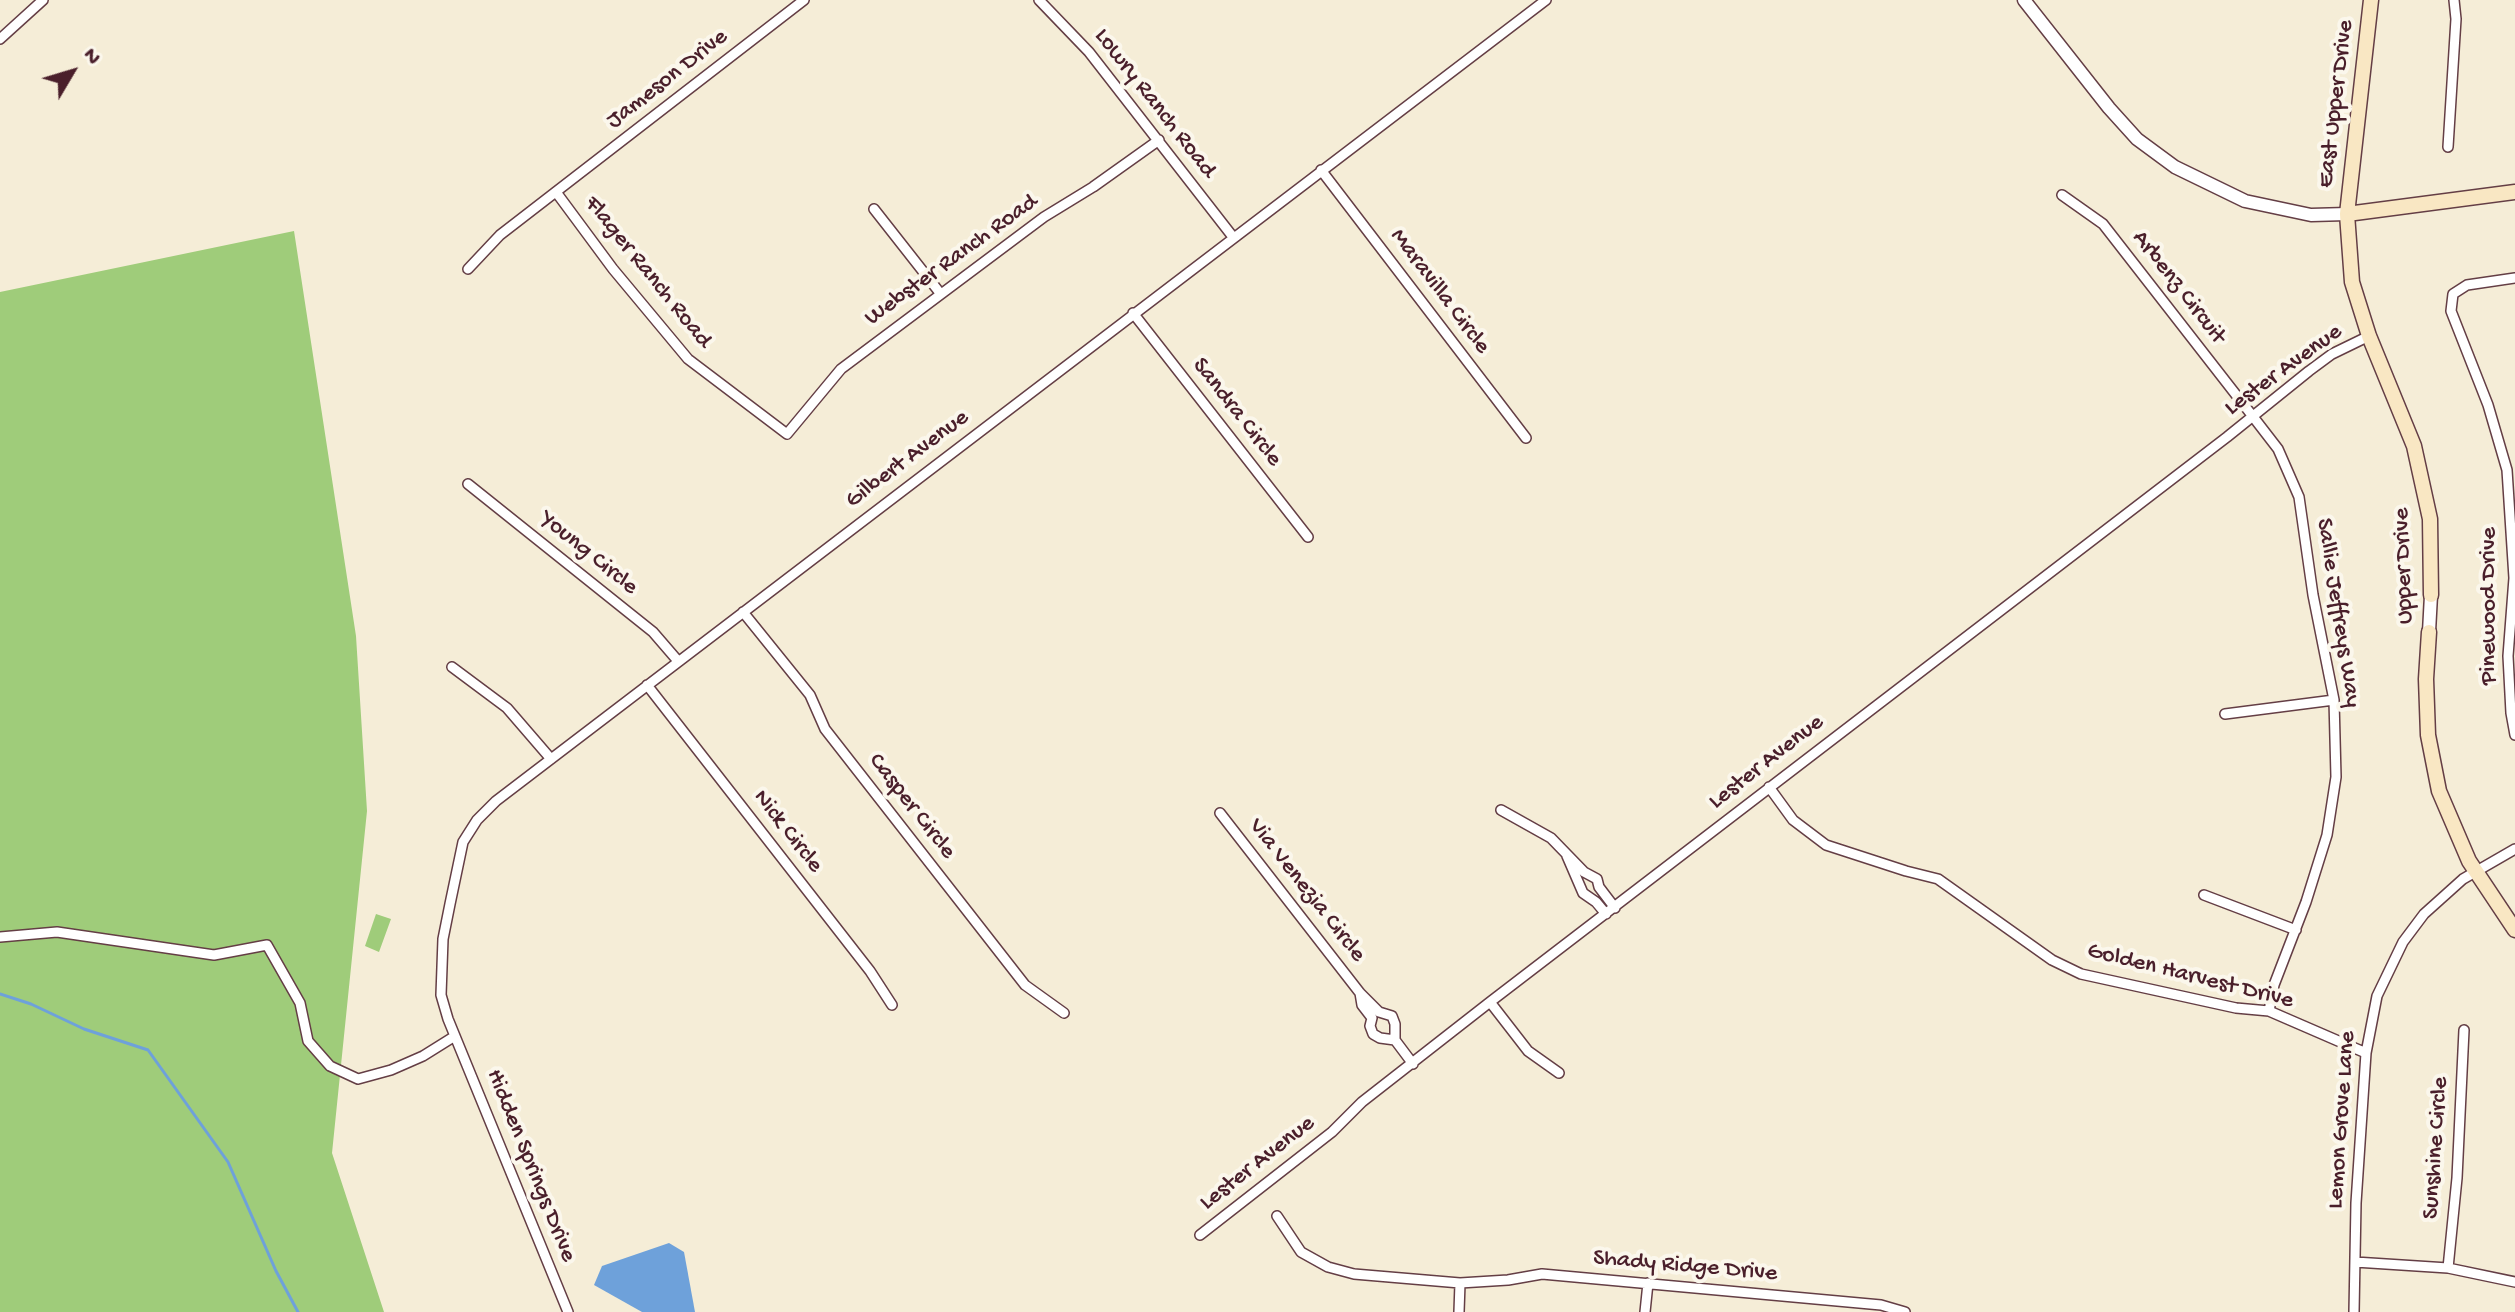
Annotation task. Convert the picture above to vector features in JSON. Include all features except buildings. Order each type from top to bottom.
[{"type":"main road","name":"East Upper Drive","points":[[2347,214],[2371,0]]},
{"type":"main road","points":[[2347,214],[2515,192]]},
{"type":"main road","name":"Upper Drive","points":[[2347,214],[2352,282],[2369,336],[2414,446],[2430,519],[2431,595]]},
{"type":"main road","name":"Upper Drive","points":[[2429,632],[2426,679],[2428,735],[2439,791],[2455,834],[2475,872],[2515,930]]},
{"type":"street","points":[[0,39],[43,0]]},
{"type":"street","name":"Jameson Drive","points":[[468,269],[500,235],[804,0]]},
{"type":"street","name":"Lowry Ranch Road","points":[[1039,0],[1089,52],[1233,237]]},
{"type":"street","name":"Gilbert Avenue","points":[[455,1036],[441,995],[443,939],[463,842],[477,820],[496,801],[1546,0]]},
{"type":"street","points":[[2024,0],[2137,139],[2175,167],[2245,201],[2311,215],[2347,214]]},
{"type":"street","points":[[2448,147],[2456,19],[2454,0]]},
{"type":"street","name":"Webster Ranch Road","points":[[787,434],[841,369],[1044,217],[1159,140]]},
{"type":"street","name":"Maravilla Circle","points":[[1321,170],[1526,438]]},
{"type":"street","name":"Flager Ranch Road","points":[[556,192],[613,269],[688,359],[787,434]]},
{"type":"street","name":"Arbenz Circuit","points":[[2062,195],[2103,224],[2253,416]]},
{"type":"street","points":[[874,209],[940,293]]},
{"type":"street","name":"Pinewood Drive","points":[[2515,278],[2467,285],[2453,294],[2451,311],[2488,405],[2507,470],[2514,578],[2508,656],[2515,735]]},
{"type":"street","name":"Sandra Circle","points":[[1133,313],[1308,537]]},
{"type":"street","name":"Lester Avenue","points":[[1200,1235],[1490,1002],[2332,354],[2369,336]]},
{"type":"street","name":"Sallie Jeffreys Way","points":[[2253,416],[2278,449],[2299,497],[2313,595],[2334,700],[2336,777],[2327,835],[2296,930],[2274,985],[2269,1011]]},
{"type":"street","name":"Young Circle","points":[[468,484],[653,632],[678,661]]},
{"type":"street","name":"Upper Drive","points":[[2429,632],[2431,595]]},
{"type":"street","name":"Casper Circle","points":[[743,612],[810,695],[825,729],[1025,985],[1064,1013]]},
{"type":"street","points":[[452,667],[507,708],[551,759]]},
{"type":"street","name":"Nick Circle","points":[[647,685],[870,971],[892,1005]]},
{"type":"street","points":[[2225,714],[2334,700]]},
{"type":"street","name":"Golden Harvest Drive","points":[[1769,787],[1793,820],[1826,845],[1938,879],[2052,960],[2081,974],[2236,1008],[2269,1011],[2366,1053]]},
{"type":"street","points":[[1501,810],[1551,838],[1584,872],[1597,879],[1611,911]]},
{"type":"street","name":"Via Venezia Circle","points":[[1220,813],[1360,993],[1379,1012],[1392,1016],[1395,1040],[1413,1064]]},
{"type":"street","name":"Lemon Grove Lane","points":[[2354,1312],[2356,1203],[2366,1053],[2377,996],[2403,942],[2424,914],[2475,872],[2515,849]]},
{"type":"street","points":[[1567,856],[1583,893],[1611,911]]},
{"type":"street","points":[[2204,895],[2296,930]]},
{"type":"street","points":[[0,937],[57,932],[214,955],[267,945],[300,1003],[308,1041],[330,1066],[358,1079],[391,1070],[423,1056],[455,1036]]},
{"type":"street","name":"Via Venezia Circle","points":[[1360,993],[1362,1005],[1372,1018],[1370,1026],[1373,1034],[1395,1040]]},
{"type":"street","points":[[1490,1002],[1528,1051],[1559,1073]]},
{"type":"street","name":"Sunshine Circle","points":[[2448,1268],[2457,1178],[2464,1030]]},
{"type":"street","name":"Hidden Springs Drive","points":[[455,1036],[568,1312]]},
{"type":"street","name":"Shady Ridge Drive","points":[[1277,1216],[1301,1252],[1328,1267],[1354,1274],[1460,1283],[1542,1274],[1881,1305],[1905,1312]]},
{"type":"street","points":[[2355,1262],[2448,1268],[2515,1282]]},
{"type":"street","points":[[1459,1312],[1460,1283]]},
{"type":"street","points":[[1645,1312],[1648,1283]]},
{"type":"green space","points":[[294,231],[356,636],[367,811],[332,1153],[384,1312],[0,1312],[0,292]]},
{"type":"green space","points":[[376,914],[391,919],[379,952],[365,946]]},
{"type":"water","points":[[669,1243],[684,1252],[695,1312],[642,1312],[594,1285],[602,1266]]},
{"type":"waterway","points":[[0,994],[31,1004],[84,1029],[148,1050],[228,1162],[276,1271],[298,1312]]}]
